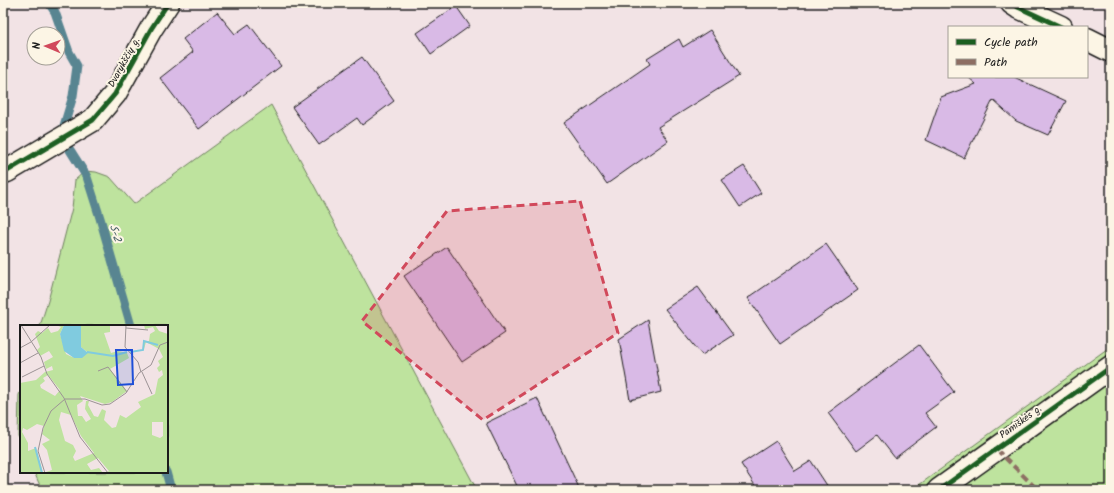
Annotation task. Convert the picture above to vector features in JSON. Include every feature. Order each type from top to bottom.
[{"type":"street","name":"Dvarykščių g.","points":[[3,172],[93,120],[115,94],[151,29],[168,3]]},
{"type":"street","points":[[1012,3],[1059,26]]},
{"type":"street","points":[[1088,40],[1111,51]]},
{"type":"street","name":"Pamiškės g.","points":[[939,490],[1111,367]]},
{"type":"highlighted area","points":[[580,201],[618,333],[483,420],[362,321],[447,211]]},
{"type":"green space","points":[[271,105],[477,490],[42,490],[34,473],[168,473],[168,325],[40,325],[72,208],[75,180],[85,171],[96,172],[110,177],[134,204]]},
{"type":"green space","points":[[1111,346],[1111,490],[912,490]]},
{"type":"green space","points":[[20,392],[20,440],[18,436]]},
{"type":"building","points":[[456,6],[470,26],[431,54],[417,33]]},
{"type":"building","points":[[217,12],[235,34],[249,24],[281,66],[199,129],[160,78],[193,52],[183,39]]},
{"type":"building","points":[[710,30],[739,76],[658,127],[668,141],[607,184],[564,123],[650,64],[647,59],[679,39],[683,47]]},
{"type":"building","points":[[362,57],[394,101],[362,125],[357,118],[319,145],[292,107]]},
{"type":"building","points":[[969,78],[1016,78],[1066,101],[1048,135],[1016,121],[993,100],[964,158],[926,140],[941,97],[976,84]]},
{"type":"building","points":[[744,166],[761,193],[740,207],[722,180]]},
{"type":"building","points":[[826,244],[858,290],[780,344],[748,298]]},
{"type":"building","points":[[447,247],[505,333],[462,362],[404,276]]},
{"type":"building","points":[[698,287],[733,335],[702,355],[665,309]]},
{"type":"building","points":[[648,320],[661,392],[630,400],[619,339]]},
{"type":"building","points":[[919,345],[954,392],[925,413],[936,427],[895,458],[877,435],[856,451],[828,413]]},
{"type":"building","points":[[537,398],[580,490],[519,490],[486,423]]},
{"type":"building","points":[[776,441],[795,471],[811,461],[830,490],[758,490],[741,464]]},
{"type":"waterway","name":"S-2","points":[[49,3],[55,12],[69,52],[77,66],[73,96],[63,129]]},
{"type":"waterway","name":"S-2","points":[[70,150],[87,177],[131,325]]},
{"type":"waterway","name":"S-2","points":[[166,473],[171,490]]},
{"type":"marked path","points":[[996,449],[1038,490]]},
{"type":"cycle path","points":[[3,172],[93,120],[115,94],[151,29],[168,3]]},
{"type":"cycle path","points":[[1012,3],[1059,26]]},
{"type":"cycle path","points":[[939,490],[1111,367]]}]
